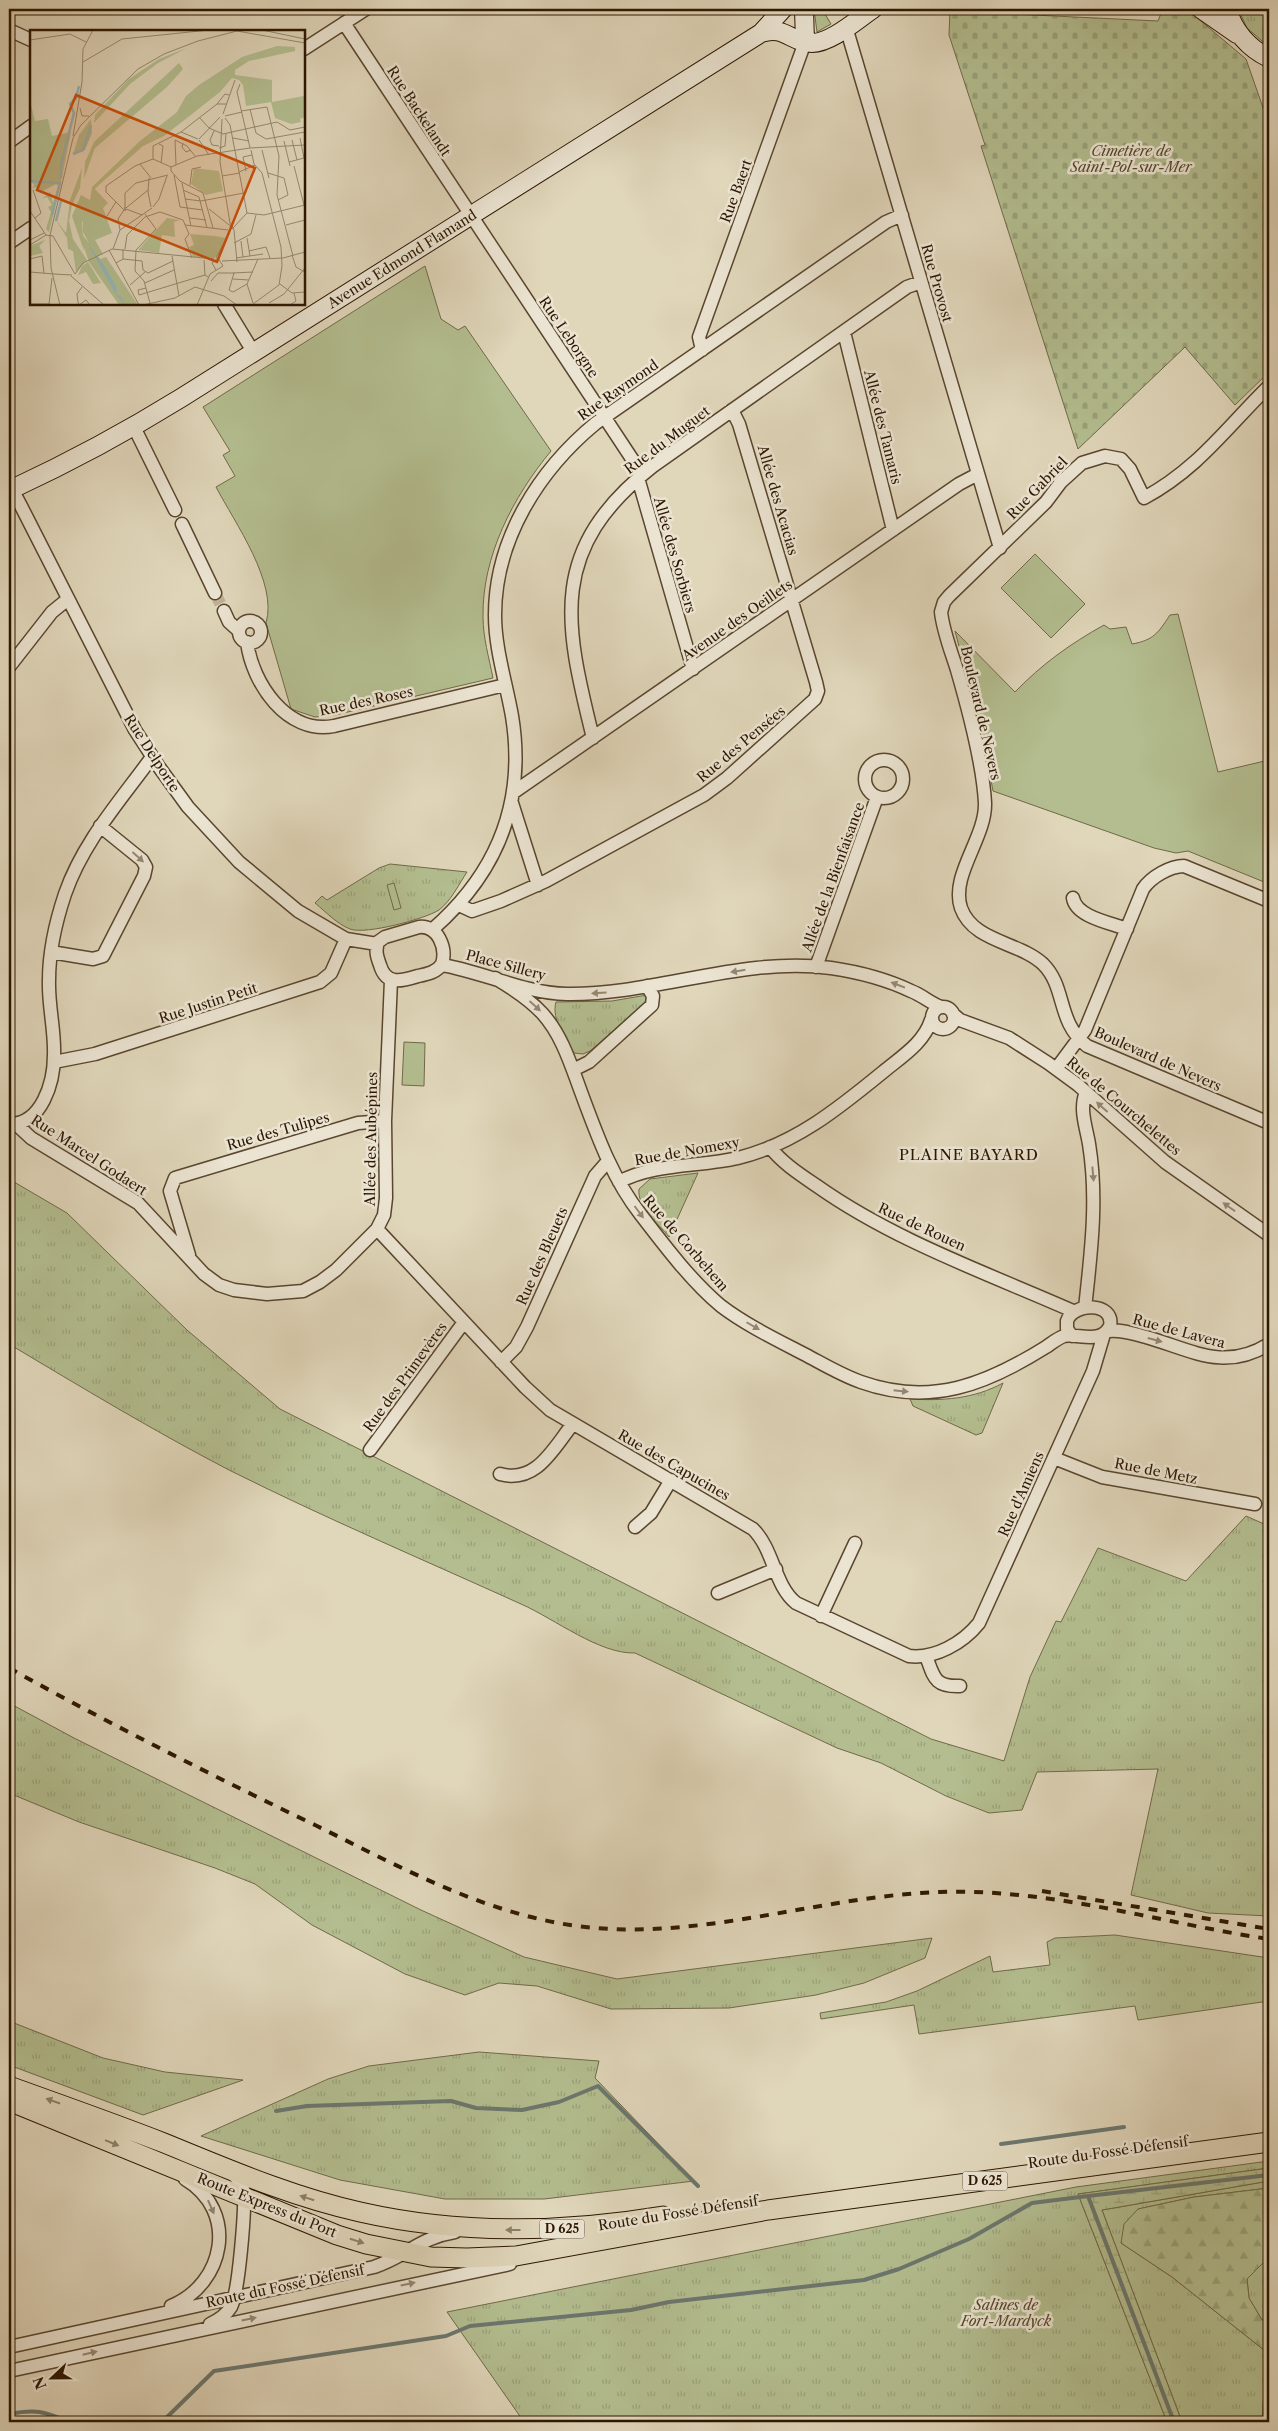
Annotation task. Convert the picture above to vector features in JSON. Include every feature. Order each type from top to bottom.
[{"type":"main road","name":"Route Express du Port","points":[[9,2086],[98,2117],[298,2195],[347,2209],[396,2219],[475,2229]]},
{"type":"main road","name":"Route Express du Port","points":[[9,2101],[179,2172],[244,2196],[346,2238],[404,2252],[460,2258],[505,2258],[536,2254]]},
{"type":"main road","name":"Route du Fossé Défensif","points":[[475,2229],[540,2230],[603,2225],[788,2195],[1269,2130]]},
{"type":"main road","name":"Route du Fossé Défensif","points":[[536,2254],[795,2206],[1269,2142]]},
{"type":"street","points":[[305,48],[366,9]]},
{"type":"street","name":"Avenue Edmond Flamand","points":[[10,488],[134,427],[761,33],[783,9]]},
{"type":"street","points":[[804,9],[805,42]]},
{"type":"street","points":[[761,33],[779,31],[805,42],[822,41],[873,9]]},
{"type":"street","points":[[1201,9],[1269,58]]},
{"type":"street","points":[[1227,9],[1232,22],[1269,66]]},
{"type":"street","name":"Rue Backelandt","points":[[344,23],[470,216]]},
{"type":"street","name":"Rue Provost","points":[[846,27],[1000,548]]},
{"type":"street","points":[[9,30],[30,40]]},
{"type":"street","name":"Rue Baert","points":[[702,350],[698,342],[699,336],[805,42]]},
{"type":"street","points":[[9,142],[30,127]]},
{"type":"street","name":"Rue Raymond","points":[[433,929],[459,905],[474,887],[494,852],[513,797],[515,740],[497,644],[495,607],[498,576],[509,541],[525,507],[540,483],[572,444],[604,416],[886,222],[902,215]]},
{"type":"street","name":"Rue Leborgne","points":[[470,216],[604,416],[640,476]]},
{"type":"street","points":[[9,243],[30,229]]},
{"type":"street","name":"Rue du Muguet","points":[[593,738],[581,689],[572,637],[570,612],[573,581],[579,557],[595,526],[610,505],[640,476],[732,410],[907,288],[922,282]]},
{"type":"street","points":[[225,305],[254,352]]},
{"type":"street","name":"Allée des Tamaris","points":[[844,332],[893,530]]},
{"type":"street","name":"Rue Gabriel","points":[[942,608],[949,596],[1046,502],[1060,482],[1086,462],[1105,456],[1121,459],[1130,469],[1144,498],[1194,464],[1233,426],[1269,386]]},
{"type":"street","name":"Allée des Acacias","points":[[732,410],[740,424],[791,600]]},
{"type":"street","points":[[134,427],[175,510]]},
{"type":"street","name":"Avenue des Oeillets","points":[[513,797],[593,738],[791,600],[959,484],[978,474]]},
{"type":"street","name":"Allée des Sorbiers","points":[[640,476],[693,670]]},
{"type":"street","name":"Rue Delporte","points":[[10,488],[130,721],[152,757],[196,816],[239,862],[298,911],[346,938],[377,944]]},
{"type":"street","points":[[182,524],[215,593]]},
{"type":"street","points":[[9,667],[52,612],[68,599]]},
{"type":"street","name":"Rue des Pensées","points":[[459,905],[468,910],[476,910],[538,885],[622,841],[710,791],[812,703],[816,696],[817,685],[791,600]]},
{"type":"street","name":"Boulevard de Nevers","points":[[942,608],[943,621],[966,703],[984,797],[983,821],[959,886],[961,907],[967,920],[978,929],[1034,958],[1045,966],[1054,981],[1067,1022],[1080,1039],[1098,1052],[1269,1123]]},
{"type":"street","name":"Rue des Roses","points":[[224,611],[229,622],[239,631],[241,638],[248,642],[250,657],[274,703],[294,719],[317,728],[334,726],[505,685]]},
{"type":"street","points":[[239,631],[242,624],[247,622],[254,622],[259,626],[261,631],[259,638],[253,642],[248,642]]},
{"type":"street","points":[[12,1124],[29,1119],[38,1109],[48,1089],[54,1062],[49,990],[51,952],[68,884],[83,852],[100,826],[152,757]]},
{"type":"street","points":[[513,797],[538,885]]},
{"type":"street","name":"Allée de la Bienfaisance","points":[[816,967],[877,797]]},
{"type":"street","points":[[51,952],[93,958],[103,956],[144,876],[146,867],[142,860],[100,826]]},
{"type":"street","points":[[1056,1069],[1080,1039],[1148,882],[1178,866],[1188,867],[1269,901]]},
{"type":"street","points":[[1073,898],[1075,905],[1081,911],[1127,929]]},
{"type":"street","points":[[419,927],[433,929],[439,938],[443,953],[442,965],[430,973],[402,981],[391,980],[382,972],[376,953],[377,944],[383,938],[419,927]]},
{"type":"street","name":"Rue Justin Petit","points":[[54,1062],[95,1054],[320,982],[330,973],[346,938]]},
{"type":"street","name":"Place Sillery","points":[[442,965],[495,978],[528,989],[564,994],[604,992],[647,986]]},
{"type":"street","points":[[573,1070],[589,1062],[650,1007],[654,999],[647,986],[749,969],[816,967],[848,971],[911,990],[941,1007],[948,1008],[953,1014],[953,1023],[947,1029],[937,1028],[931,1020],[934,1011],[941,1007]]},
{"type":"street","name":"Rue de Corbehem","points":[[495,978],[524,997],[542,1013],[560,1041],[608,1161],[619,1182],[647,1222],[700,1286],[721,1305],[774,1338],[829,1368],[864,1383],[909,1392],[944,1390],[970,1385],[1002,1373],[1059,1339],[1076,1337]]},
{"type":"street","name":"Allée des Aubépines","points":[[214,1282],[234,1290],[266,1294],[285,1294],[303,1291],[332,1274],[377,1229],[384,1215],[386,1198],[385,1121],[391,980]]},
{"type":"street","name":"Rue de Courchelettes","points":[[953,1014],[960,1020],[1009,1038],[1056,1069],[1086,1092],[1165,1162],[1269,1235]]},
{"type":"street","name":"Rue de Nomexy","points":[[619,1182],[641,1173],[730,1160],[770,1147],[801,1133],[828,1116],[909,1051],[925,1034],[931,1020]]},
{"type":"street","name":"Rue de Nomexy","points":[[909,1051],[947,1029]]},
{"type":"street","points":[[1079,1310],[1094,1210],[1091,1155],[1082,1107],[1086,1092]]},
{"type":"street","name":"Rue des Tulipes","points":[[190,1258],[170,1191],[173,1180],[181,1175],[358,1123],[385,1121]]},
{"type":"street","name":"Rue Marcel Godaert","points":[[12,1124],[138,1203],[214,1282]]},
{"type":"street","name":"Rue de Rouen","points":[[770,1147],[801,1175],[870,1219],[912,1240],[1079,1310]]},
{"type":"street","name":"Rue des Bleuets","points":[[501,1362],[524,1334],[595,1176],[608,1161]]},
{"type":"street","name":"Rue des Capucines","points":[[377,1229],[501,1362],[544,1405],[572,1425],[671,1480],[753,1529],[766,1545],[784,1587],[793,1600],[821,1616],[904,1655],[926,1656],[952,1645],[974,1628]]},
{"type":"street","points":[[1076,1337],[1106,1332],[1111,1321],[1106,1311],[1100,1308],[1079,1310],[1067,1321],[1068,1329],[1091,1353],[1093,1371]]},
{"type":"street","name":"Rue des Primevères","points":[[370,1450],[464,1322]]},
{"type":"street","name":"Rue de Lavera","points":[[1106,1332],[1136,1334],[1228,1359],[1249,1355],[1269,1344]]},
{"type":"street","name":"Rue d'Amiens","points":[[974,1628],[985,1611],[1093,1371],[1106,1332]]},
{"type":"street","points":[[500,1474],[519,1477],[533,1472],[572,1425]]},
{"type":"street","name":"Rue de Metz","points":[[1054,1458],[1102,1477],[1255,1504]]},
{"type":"street","points":[[635,1527],[651,1513],[671,1480]]},
{"type":"street","points":[[821,1616],[855,1543]]},
{"type":"street","points":[[718,1593],[776,1569]]},
{"type":"street","points":[[926,1656],[938,1682],[946,1686],[960,1686]]},
{"type":"street","points":[[192,2331],[224,2316],[230,2308],[234,2297],[244,2196],[241,2183],[228,2168]]},
{"type":"street","points":[[131,2320],[175,2304],[190,2295],[207,2277],[216,2258],[219,2228],[213,2208],[200,2189],[179,2172]]},
{"type":"street","name":"Route du Fossé Défensif","points":[[9,2371],[482,2268],[574,2253],[701,2222]]},
{"type":"street","name":"Route du Fossé Défensif","points":[[9,2346],[374,2267],[437,2235],[475,2229]]},
{"type":"green space","points":[[814,9],[818,11],[822,9],[831,24],[817,32]]},
{"type":"green space","points":[[1238,9],[1269,9],[1269,47],[1247,28]]},
{"type":"green space","name":"Cimetière de Saint-Pol-sur-Mer","points":[[950,11],[1158,21],[1162,11],[1187,13],[1195,16],[1246,59],[1269,125],[1269,372],[1235,405],[1185,347],[1078,449],[981,146],[985,145],[949,35]]},
{"type":"green space","points":[[425,266],[441,319],[458,330],[465,326],[551,451],[524,488],[502,528],[488,572],[484,594],[483,625],[493,678],[335,715],[315,717],[291,709],[266,623],[268,607],[266,590],[260,572],[253,554],[216,487],[235,476],[223,455],[230,451],[203,407]]},
{"type":"green space","points":[[1035,554],[1085,604],[1051,638],[1001,588]]},
{"type":"green space","points":[[1178,614],[1218,772],[1269,760],[1269,884],[1188,851],[1176,853],[1154,848],[993,791],[982,733],[955,631],[1015,692],[1057,655],[1104,625],[1110,629],[1126,627],[1132,644],[1151,638],[1159,631],[1170,615]]},
{"type":"green space","points":[[390,864],[467,872],[451,897],[439,910],[409,922],[381,928],[368,930],[350,929],[336,921],[315,903],[322,896],[327,900],[379,868]]},
{"type":"green space","points":[[394,883],[401,908],[394,910],[387,885]]},
{"type":"green space","points":[[647,995],[645,1003],[590,1051],[583,1054],[574,1053],[557,1022],[556,1002],[612,1001]]},
{"type":"green space","points":[[404,1042],[425,1043],[424,1086],[402,1085]]},
{"type":"green space","points":[[698,1173],[669,1237],[641,1202],[639,1189],[650,1179]]},
{"type":"green space","points":[[9,1179],[67,1213],[187,1330],[280,1409],[931,1739],[1004,1761],[1030,1677],[1056,1621],[1061,1622],[1098,1548],[1186,1581],[1246,1516],[1264,1524],[1269,1518],[1269,1916],[1208,1913],[1131,1895],[1158,1769],[1037,1772],[1022,1810],[989,1813],[946,1796],[881,1763],[837,1748],[635,1653],[607,1648],[577,1635],[534,1610],[265,1488],[173,1440],[90,1392],[9,1344]]},
{"type":"green space","points":[[1003,1383],[982,1433],[976,1435],[913,1406],[910,1399],[958,1398],[981,1393]]},
{"type":"green space","points":[[9,1703],[74,1738],[421,1910],[524,1957],[617,1979],[932,1938],[925,1958],[864,1983],[816,1995],[729,2008],[611,2009],[537,1986],[499,1983],[465,1995],[405,1974],[312,1925],[255,1884],[215,1868],[79,1822],[9,1793]]},
{"type":"green space","points":[[1115,1935],[1269,1958],[1269,2001],[1138,2020],[1135,2006],[919,2034],[914,2005],[821,2019],[820,2013],[886,2002],[917,1991],[990,1956],[993,1972],[1050,1965],[1047,1942],[1055,1938]]},
{"type":"green space","points":[[9,2021],[103,2058],[165,2072],[243,2080],[143,2115],[9,2065]]},
{"type":"green space","points":[[479,2052],[599,2061],[595,2078],[694,2181],[544,2199],[445,2199],[340,2180],[201,2136],[328,2079],[369,2066]]},
{"type":"green space","name":"Salines de Fort-Mardyck","points":[[1269,2161],[1269,2168],[1078,2194],[1167,2422],[524,2422],[447,2312],[1076,2187]]},
{"type":"green space","points":[[1269,2168],[1269,2181],[1102,2210],[1182,2422],[1167,2422],[1078,2194]]},
{"type":"green space","points":[[1269,2181],[1269,2188],[1194,2197],[1138,2209],[1121,2243],[1172,2277],[1269,2354],[1266,2358],[1262,2422],[1182,2422],[1102,2210]]},
{"type":"green space","points":[[1269,2188],[1269,2257],[1247,2279],[1249,2298],[1262,2320],[1269,2321],[1269,2354],[1172,2277],[1121,2243],[1124,2224],[1138,2209],[1194,2197]]},
{"type":"green space","points":[[1269,2257],[1269,2321],[1262,2320],[1249,2298],[1247,2278]]},
{"type":"waterway","points":[[276,2111],[307,2106],[451,2101],[476,2108],[522,2110],[559,2102],[598,2086],[698,2186]]},
{"type":"waterway","points":[[1001,2144],[1124,2127]]},
{"type":"waterway","points":[[1174,2422],[1088,2196],[1269,2175]]},
{"type":"waterway","points":[[162,2422],[214,2371],[446,2336],[470,2326],[631,2310],[669,2302],[864,2280],[899,2269],[969,2239],[1032,2203],[1088,2196]]},
{"type":"waterway","points":[[9,2414],[39,2412],[53,2415],[69,2422]]},
{"type":"tunnel","points":[[215,593],[224,611]]},
{"type":"railway","points":[[9,1668],[162,1749],[409,1871],[471,1898],[536,1918],[570,1925],[617,1929],[663,1928],[709,1924],[894,1895],[982,1892],[1064,1901],[1269,1939]]},
{"type":"railway","points":[[1042,1891],[1269,1929]]},
{"type":"district","name":"PLAINE BAYARD","points":[[969,1155]]}]
